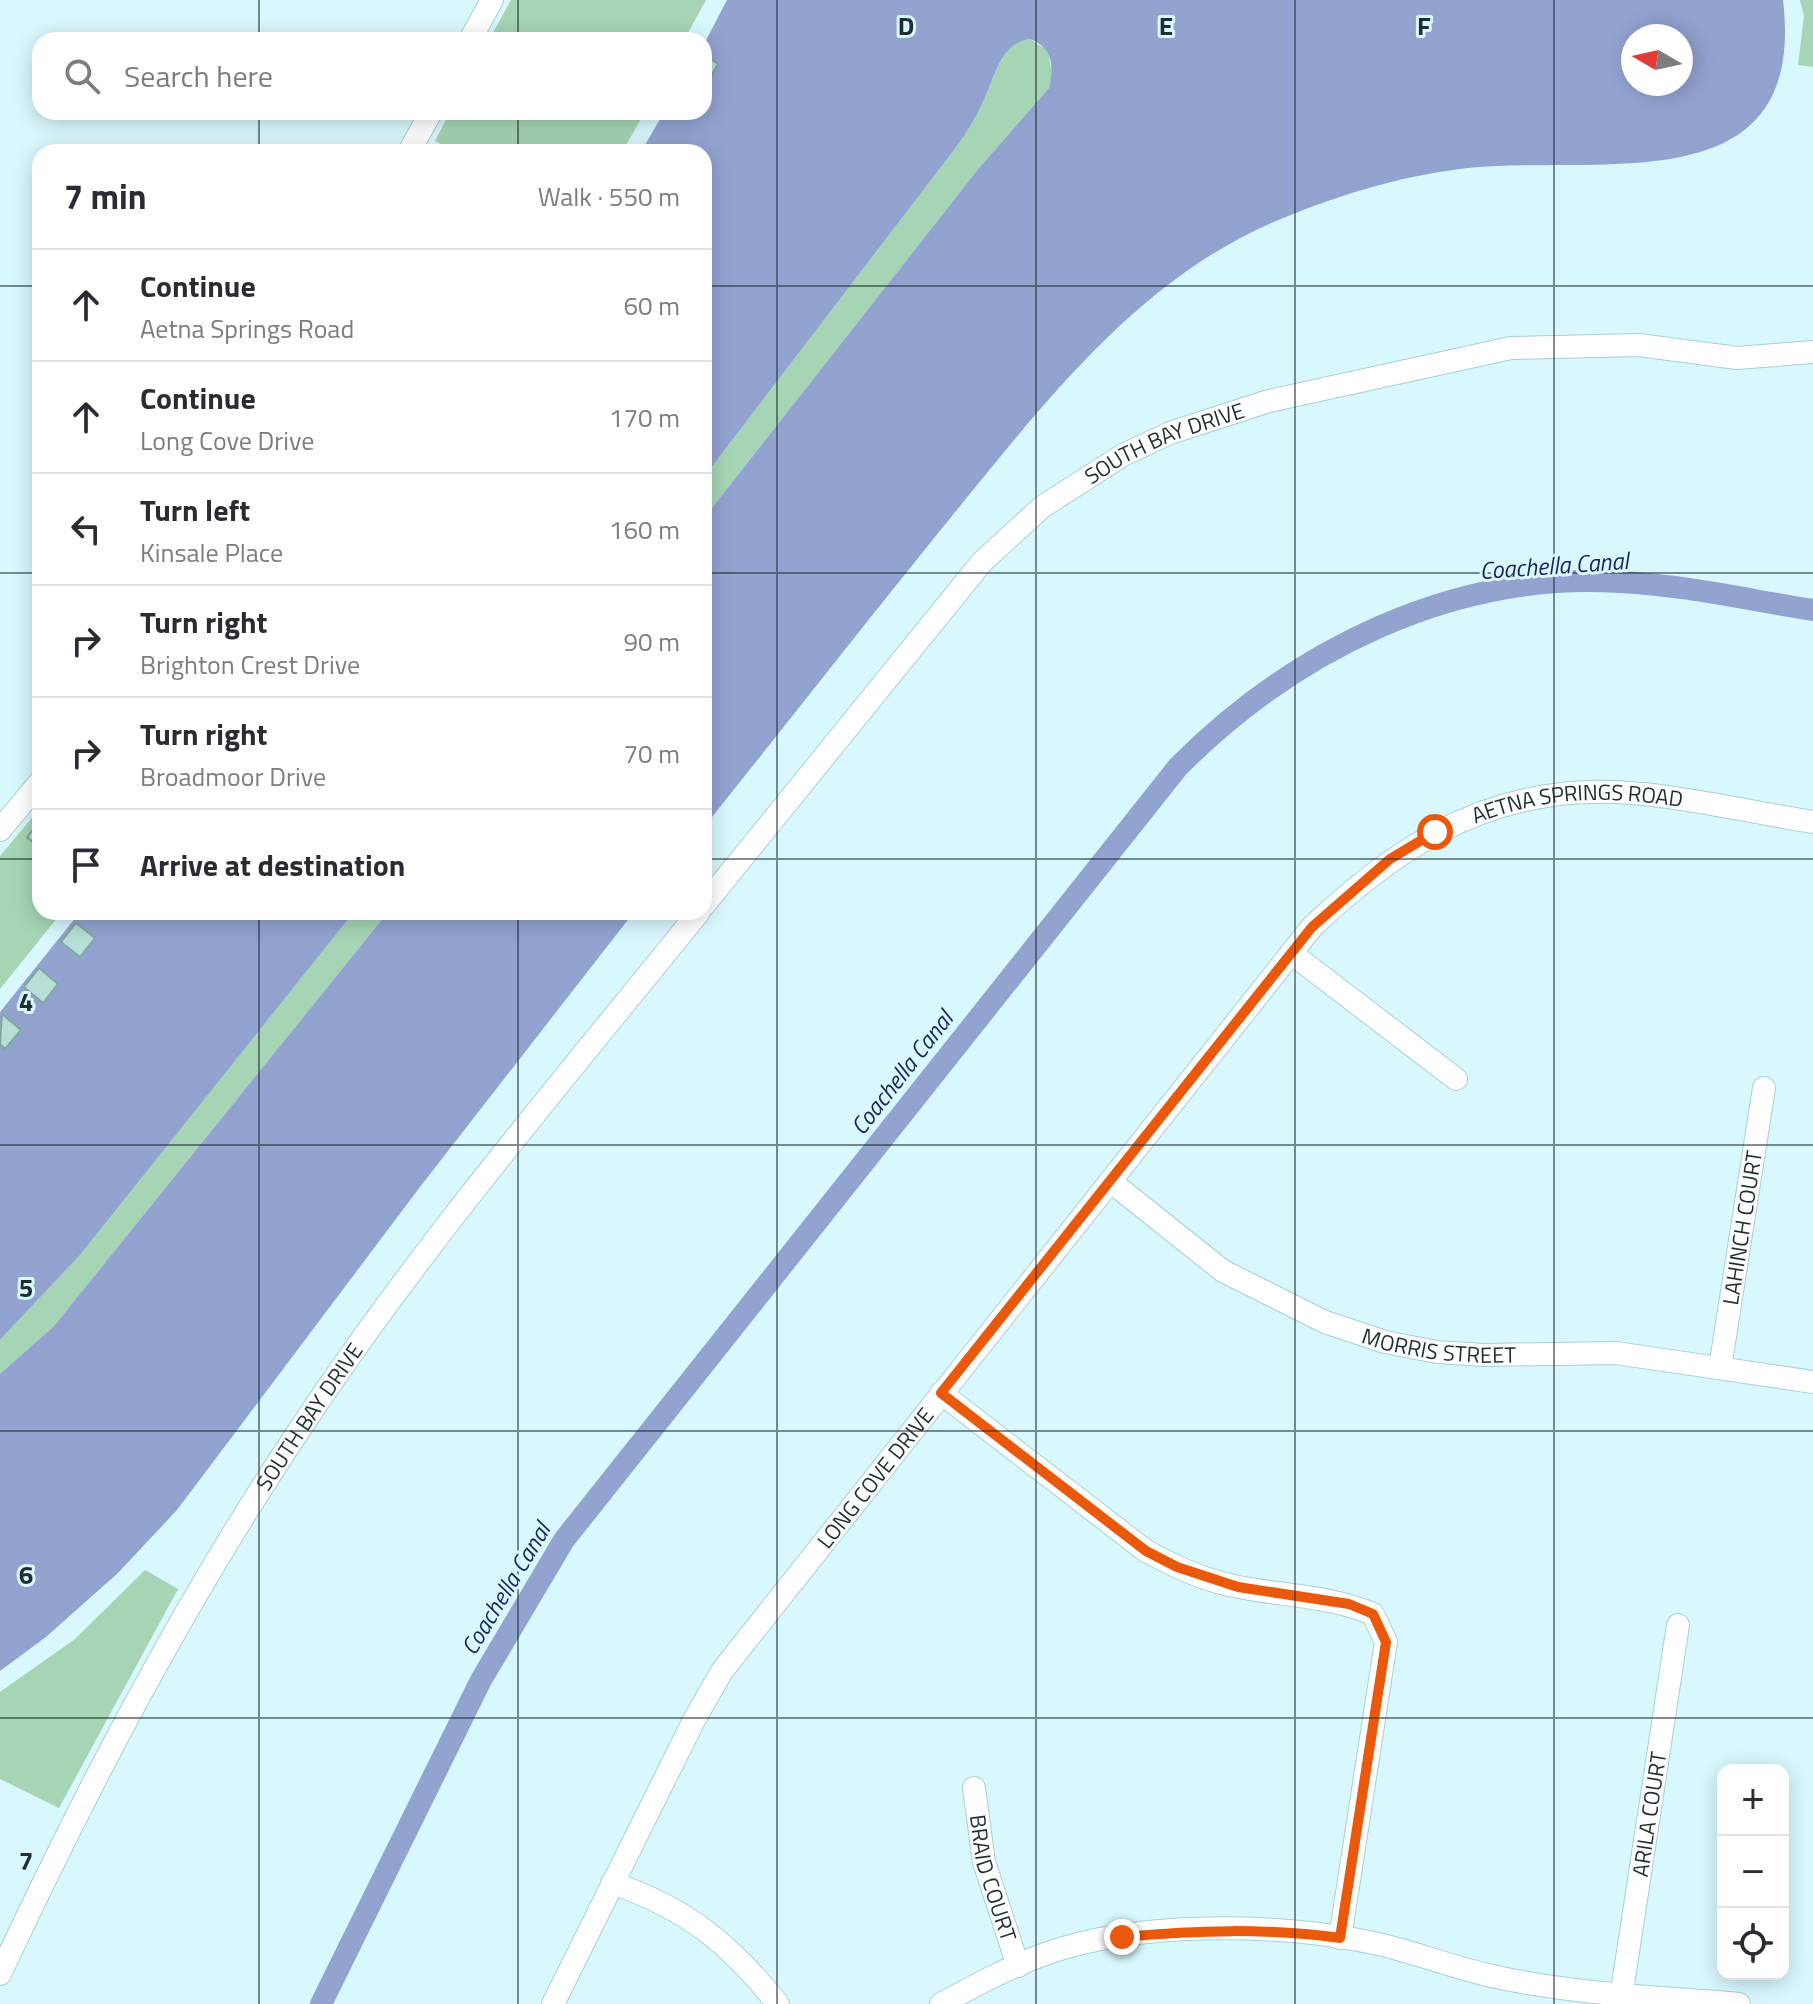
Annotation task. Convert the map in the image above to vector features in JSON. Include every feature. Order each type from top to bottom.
[{"type":"street","points":[[474,32],[492,0]]},
{"type":"street","points":[[413,144],[427,120]]},
{"type":"street","name":"SOUTH BAY DRIVE","points":[[712,895],[982,562],[1042,507],[1123,455],[1170,433],[1269,401],[1511,348],[1639,345],[1737,358],[1813,352]]},
{"type":"street","points":[[0,830],[32,792]]},
{"type":"street","name":"AETNA SPRINGS ROAD","points":[[1291,953],[1312,927],[1390,859],[1435,832],[1489,810],[1542,797],[1591,792],[1648,796],[1813,822]]},
{"type":"street","name":"SOUTH BAY DRIVE","points":[[0,1974],[58,1850],[159,1659],[296,1434],[407,1278],[693,920]]},
{"type":"street","points":[[1291,953],[1456,1079]]},
{"type":"street","name":"LONG COVE DRIVE","points":[[553,2004],[722,1671],[1291,953]]},
{"type":"street","name":"LAHINCH COURT","points":[[1720,1368],[1764,1088]]},
{"type":"street","name":"MORRIS STREET","points":[[1110,1181],[1223,1271],[1325,1322],[1385,1342],[1437,1352],[1484,1355],[1616,1353],[1813,1382]]},
{"type":"street","points":[[941,1393],[1146,1551],[1177,1567],[1238,1587],[1349,1604],[1373,1614],[1386,1642],[1340,1938]]},
{"type":"street","name":"ARILA COURT","points":[[1621,1999],[1678,1625]]},
{"type":"street","name":"BRAID COURT","points":[[974,1788],[984,1862],[1018,1966]]},
{"type":"street","points":[[612,1883],[657,1898],[703,1926],[744,1962],[778,2004]]},
{"type":"street","points":[[941,2004],[1046,1954],[1122,1937],[1212,1929],[1281,1930],[1371,1942],[1493,1976],[1621,1999],[1739,2004]]},
{"type":"green space","points":[[511,0],[706,0],[688,32],[493,32]]},
{"type":"green space","points":[[1800,0],[1813,0],[1813,67],[1798,65],[1804,16]]},
{"type":"green space","points":[[1030,39],[1048,51],[1052,74],[1049,88],[979,168],[712,508],[712,467],[957,146],[977,114],[999,63],[1020,42]]},
{"type":"green space","points":[[446,120],[640,120],[627,144],[441,144],[435,141]]},
{"type":"green space","points":[[32,818],[32,920],[56,920],[0,989],[0,856]]},
{"type":"green space","points":[[348,920],[382,920],[54,1326],[0,1374],[0,1340],[80,1255]]},
{"type":"green space","points":[[145,1570],[178,1589],[59,1808],[0,1779],[0,1692],[75,1639]]},
{"type":"water","points":[[727,0],[1783,0],[1782,67],[1762,113],[1727,141],[1681,157],[1627,163],[1460,169],[1389,182],[1276,221],[1225,247],[1177,278],[1092,353],[1015,439],[712,817],[712,508],[979,168],[1049,88],[1050,59],[1043,47],[1030,39],[1020,42],[1005,55],[977,114],[957,146],[712,467],[712,144],[646,144],[659,120],[712,120],[710,32]]},
{"type":"water","points":[[74,920],[348,920],[80,1255],[0,1340],[0,1012]]},
{"type":"water","points":[[382,920],[628,920],[420,1187],[177,1510],[118,1573],[46,1637],[0,1671],[0,1374],[54,1326]]},
{"type":"building","points":[[712,60],[718,64],[712,74]]},
{"type":"building","points":[[76,923],[95,938],[80,957],[61,942]]},
{"type":"building","points":[[39,968],[58,984],[43,1003],[24,987]]},
{"type":"building","points":[[2,1014],[21,1030],[5,1049],[0,1044]]},
{"type":"waterway","name":"Coachella Canal","points":[[321,2004],[481,1680],[564,1540],[1178,767],[1223,725],[1272,688],[1324,655],[1380,627],[1437,605],[1497,590],[1558,582],[1620,582],[1692,590],[1813,610]]},
{"type":"route","points":[[1122,1937],[1212,1929],[1281,1930],[1340,1938],[1386,1642],[1373,1614],[1349,1604],[1210,1580],[1146,1551],[941,1393],[1312,927],[1390,859],[1435,832]]}]
